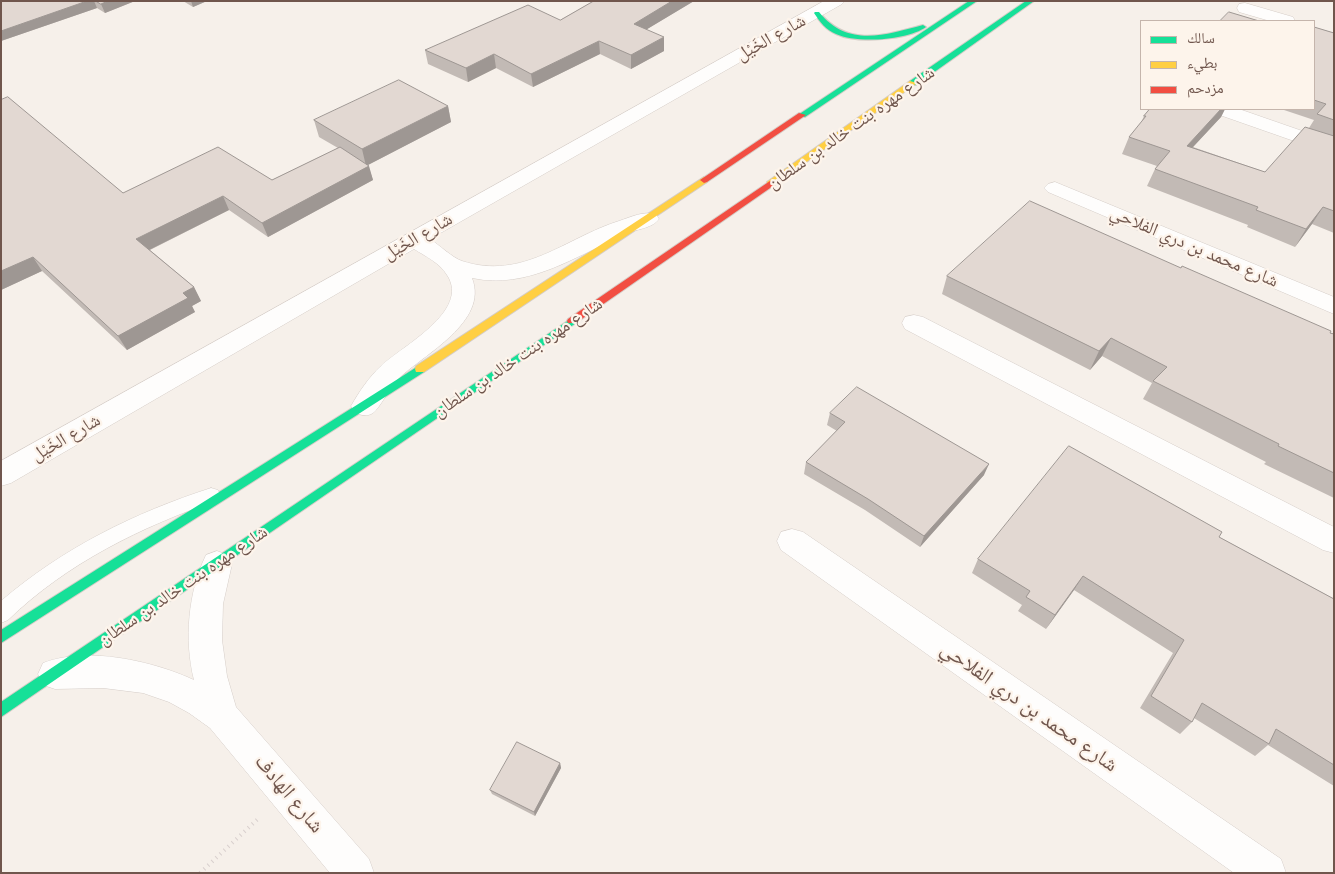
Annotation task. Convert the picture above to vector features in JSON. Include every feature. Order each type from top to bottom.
[{"type":"street","name":"شارع الخَيْل","points":[[1,475],[836,1]]},
{"type":"street","name":"شارع مهره بنت خالد بن سلطان","points":[[1,637],[364,406],[974,1]]},
{"type":"street","name":"شارع مهره بنت خالد بن سلطان","points":[[1,710],[673,252],[1031,1]]},
{"type":"street","points":[[1245,8],[1284,20]]},
{"type":"street","points":[[816,12],[819,21],[828,29],[842,35],[860,38],[895,35],[917,30],[953,15]]},
{"type":"street","points":[[1224,110],[1334,149]]},
{"type":"street","name":"شارع محمد بن دري الفلاحي","points":[[1055,188],[1334,306]]},
{"type":"street","points":[[414,239],[453,266],[484,274],[520,272],[552,261],[618,227],[648,218]]},
{"type":"street","points":[[364,406],[388,374],[451,322],[460,310],[464,298],[464,287],[460,276],[453,266]]},
{"type":"street","points":[[914,323],[1334,541]]},
{"type":"street","name":"شارع محمد بن دري الفلاحي","points":[[792,541],[1267,873]]},
{"type":"street","name":"شارع الهادف","points":[[216,564],[209,588],[204,639],[207,665],[222,716]]},
{"type":"street","name":"شارع الهادف","points":[[54,674],[94,671],[131,674],[165,683],[195,697],[222,716],[355,873]]},
{"type":"lane","points":[[1,614],[53,571],[104,538],[162,511],[233,488]]},
{"type":"path","points":[[200,873],[288,792]]},
{"type":"building","points":[[1,1],[87,1],[1,31]]},
{"type":"building","points":[[96,1],[108,1],[101,4]]},
{"type":"building","points":[[594,1],[672,1],[634,24],[664,37],[631,55],[599,41],[531,74],[494,54],[466,68],[425,50],[528,5],[560,20]]},
{"type":"building","points":[[1229,12],[1256,20],[1221,20]]},
{"type":"building","points":[[1315,27],[1334,33],[1334,120],[1317,114],[1326,104],[1315,100]]},
{"type":"building","points":[[399,80],[448,106],[362,149],[314,120]]},
{"type":"building","points":[[8,97],[123,193],[218,147],[272,180],[340,147],[369,166],[262,223],[223,196],[136,239],[194,287],[183,293],[188,298],[118,336],[33,257],[1,271],[1,100]]},
{"type":"building","points":[[1149,110],[1220,110],[1187,146],[1265,172],[1305,127],[1334,136],[1334,211],[1323,207],[1306,229],[1256,210],[1258,207],[1155,169],[1170,151],[1129,137],[1146,116],[1144,116]]},
{"type":"building","points":[[1030,201],[1181,268],[1182,266],[1331,331],[1330,333],[1334,334],[1334,473],[1153,381],[1167,367],[1111,338],[1099,351],[947,276]]},
{"type":"building","points":[[857,387],[989,464],[924,536],[868,499],[806,462],[845,422],[830,413]]},
{"type":"building","points":[[1069,446],[1222,532],[1219,537],[1334,599],[1334,765],[1276,729],[1269,744],[1202,703],[1192,722],[1151,696],[1184,640],[1083,576],[1055,615],[1026,597],[1030,591],[978,559]]},
{"type":"building","points":[[517,742],[560,763],[534,812],[490,790]]},
{"type":"traffic: fast","points":[[802,115],[974,1]]},
{"type":"traffic: fast","points":[[913,83],[1031,1]]},
{"type":"traffic: fast","points":[[817,13],[826,25],[837,32],[851,37],[865,38],[895,35],[923,27]]},
{"type":"traffic: fast","points":[[1,710],[572,321]]},
{"type":"traffic: fast","points":[[1,637],[420,369]]},
{"type":"traffic: slow","points":[[770,184],[913,83]]},
{"type":"traffic: slow","points":[[420,369],[704,180]]},
{"type":"traffic: jam","points":[[704,180],[802,115]]},
{"type":"traffic: jam","points":[[572,321],[770,184]]}]
